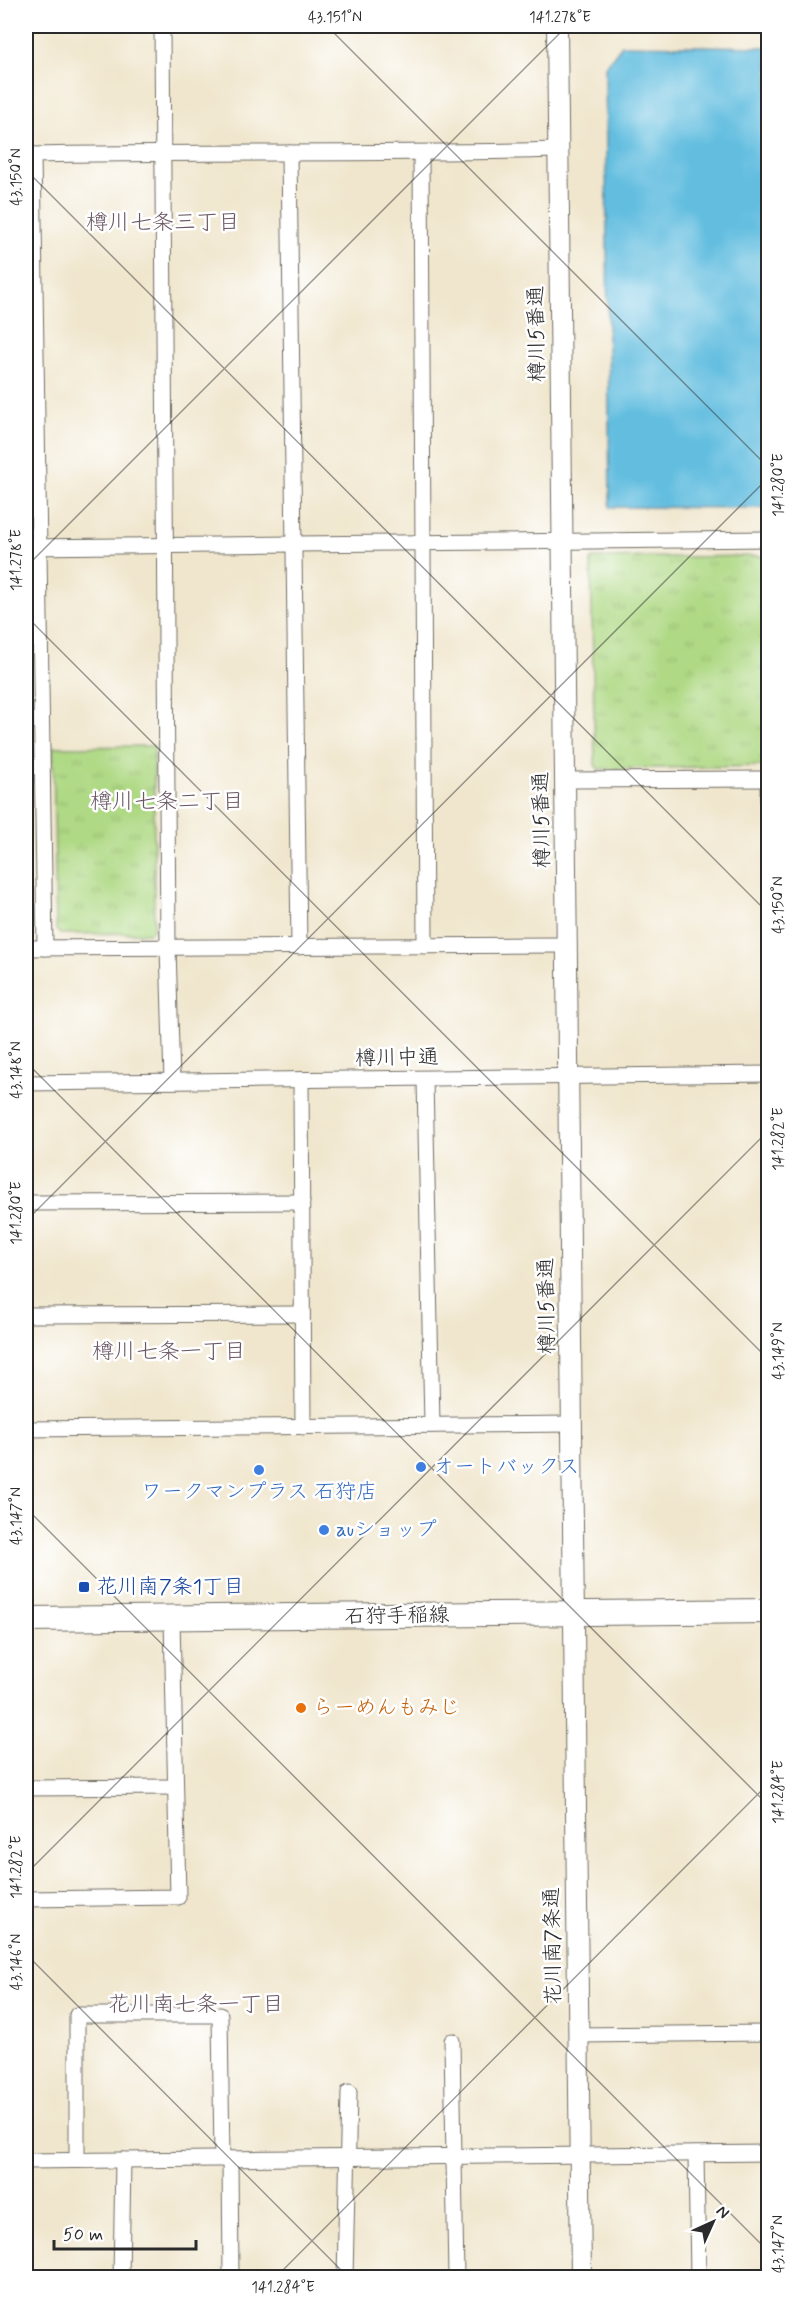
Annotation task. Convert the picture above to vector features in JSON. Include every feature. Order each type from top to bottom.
[{"type":"main road","name":"石狩手稲線","points":[[26,1619],[768,1611]]},
{"type":"street","points":[[162,26],[168,948],[172,1081]]},
{"type":"street","name":"樽川5番通","points":[[557,26],[574,1614]]},
{"type":"street","points":[[45,948],[32,547],[29,155],[162,152],[421,154],[559,150]]},
{"type":"street","points":[[289,153],[299,947]]},
{"type":"street","points":[[421,154],[425,946]]},
{"type":"street","points":[[32,547],[768,539]]},
{"type":"street","points":[[566,780],[768,779],[768,800]]},
{"type":"street","points":[[26,948],[567,945]]},
{"type":"street","name":"樽川中通","points":[[26,1083],[768,1074]]},
{"type":"street","points":[[425,1079],[432,1425]]},
{"type":"street","points":[[301,1080],[303,1427]]},
{"type":"street","points":[[26,1203],[302,1202]]},
{"type":"street","points":[[26,1315],[302,1314]]},
{"type":"street","points":[[26,1430],[572,1424]]},
{"type":"street","name":"花川南7条通","points":[[574,1614],[581,2277]]},
{"type":"street","points":[[26,1899],[178,1897],[172,1618]]},
{"type":"street","points":[[26,1788],[175,1787]]},
{"type":"street","points":[[77,2160],[77,2015],[220,2015],[231,2277]]},
{"type":"street","points":[[578,2035],[768,2033]]},
{"type":"street","points":[[452,2041],[456,2277]]},
{"type":"street","points":[[345,2277],[349,2092]]},
{"type":"street","points":[[26,2161],[768,2153]]},
{"type":"street","points":[[696,2154],[698,2277]]},
{"type":"street","points":[[121,2277],[123,2160]]},
{"type":"green space","points":[[768,556],[768,766],[598,769],[595,765],[591,561],[593,558]]},
{"type":"green space","points":[[154,746],[154,928],[149,933],[60,934],[56,930],[53,747]]},
{"type":"water","points":[[622,45],[768,47],[768,508],[610,507],[605,67]]},
{"type":"place","name":"オートバックス","points":[[421,1467]]},
{"type":"place","name":"ワークマンプラス 石狩店","points":[[259,1470]]},
{"type":"place","name":"auショップ","points":[[324,1530]]},
{"type":"place","name":"花川南7条1丁目","points":[[84,1587]]},
{"type":"place","name":"らーめんもみじ","points":[[301,1708]]},
{"type":"district","name":"樽川七条三丁目","points":[[163,223]]},
{"type":"district","name":"樽川七条二丁目","points":[[167,802]]},
{"type":"district","name":"樽川七条一丁目","points":[[169,1352]]},
{"type":"district","name":"花川南七条一丁目","points":[[196,2005]]}]
